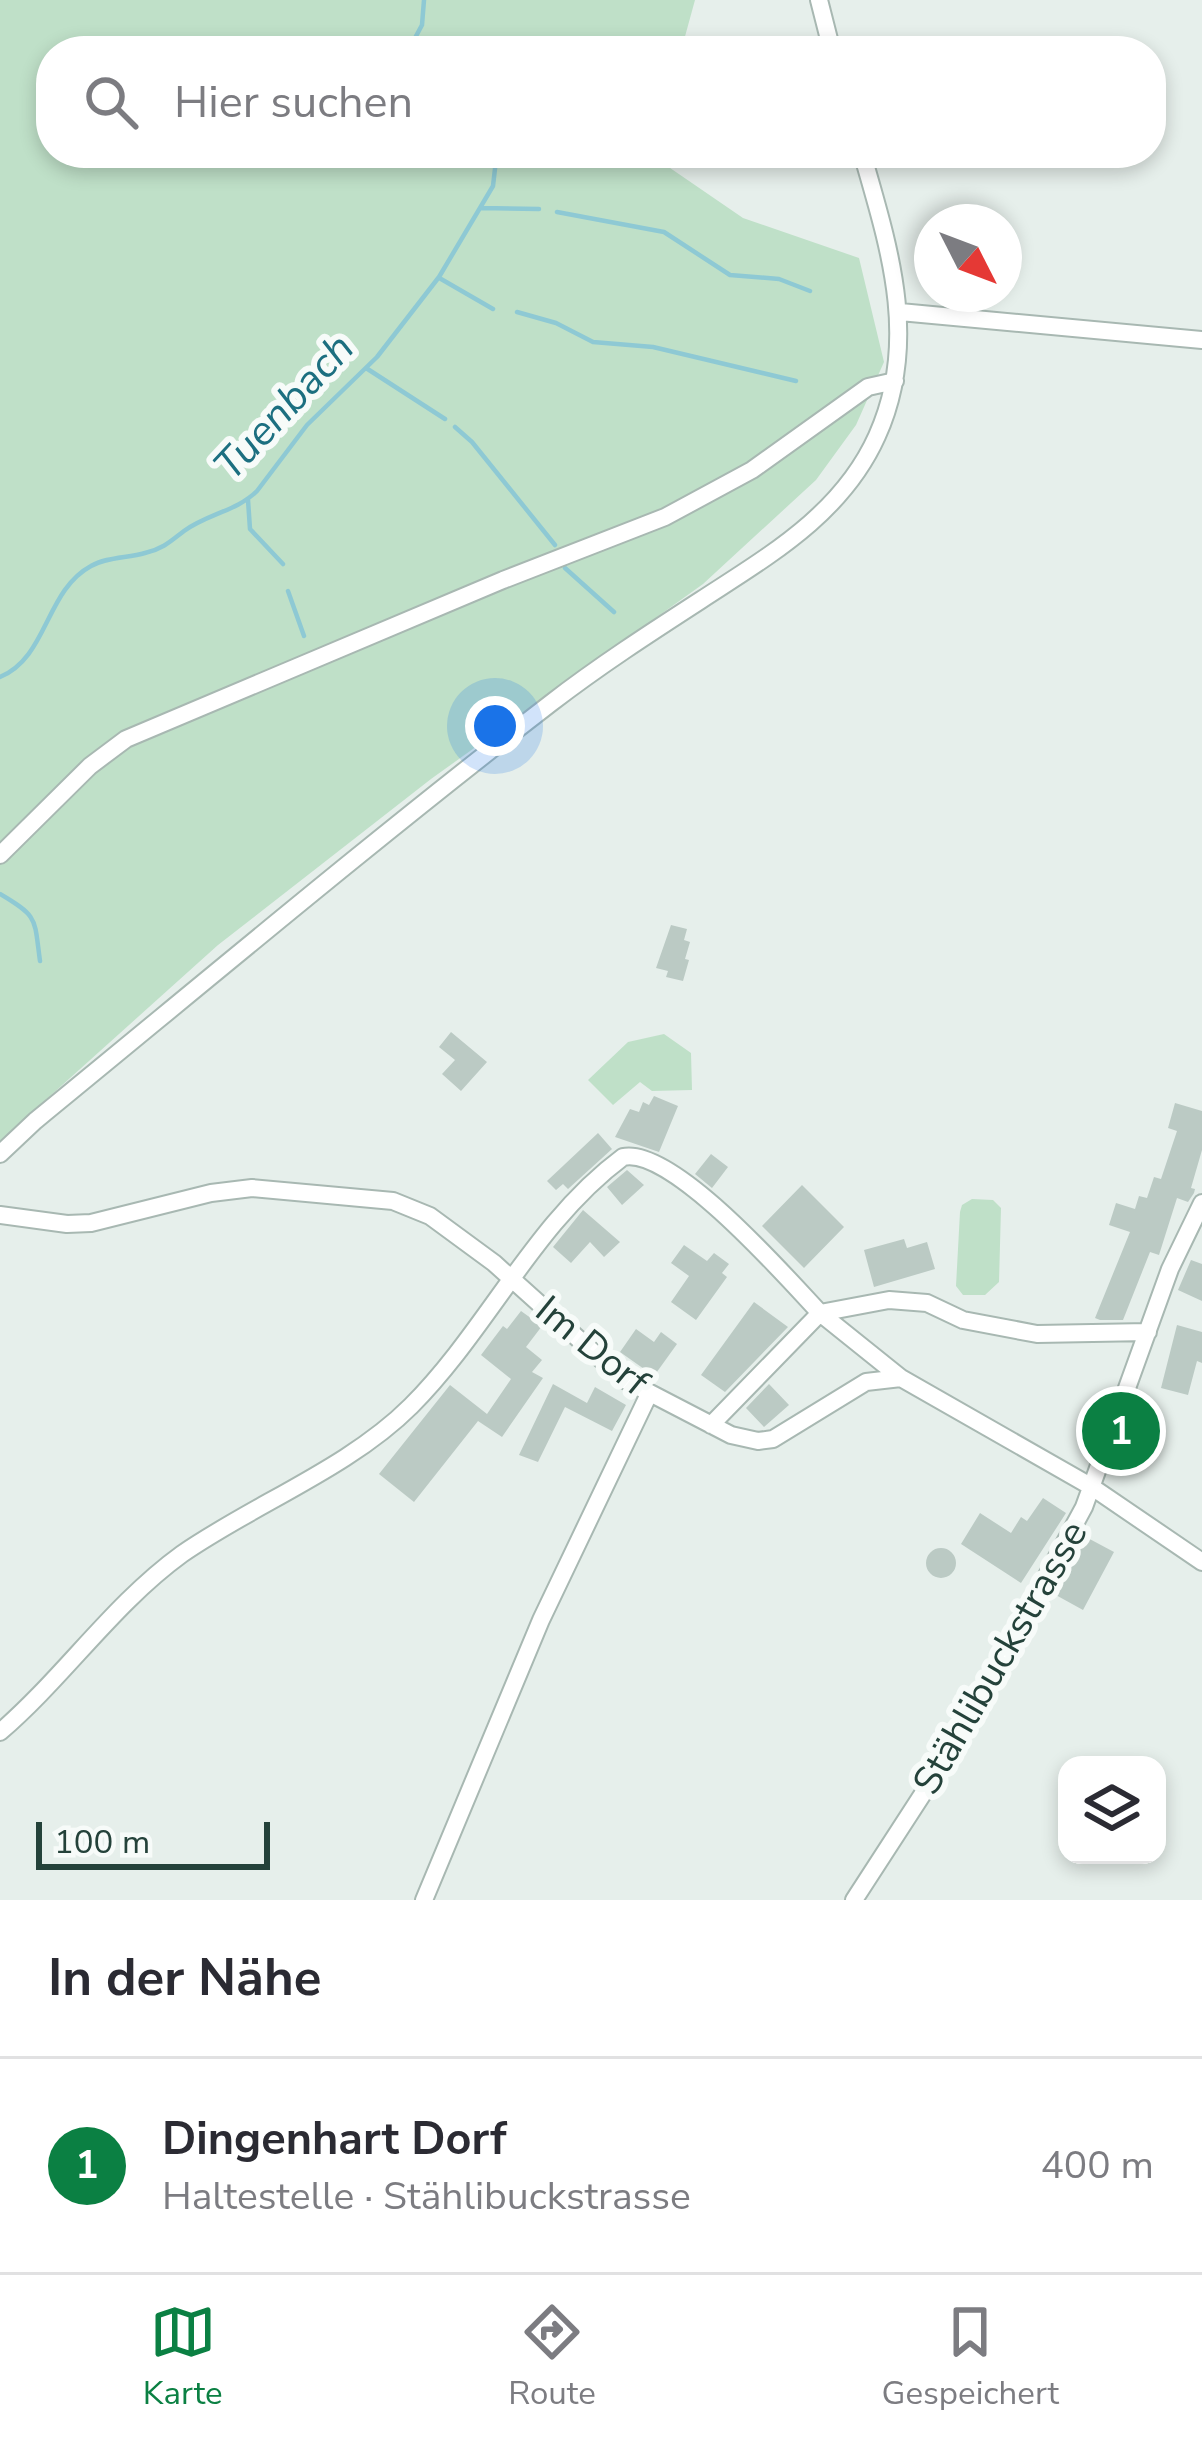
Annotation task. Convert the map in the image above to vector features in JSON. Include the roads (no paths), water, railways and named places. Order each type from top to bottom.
[{"type":"street","points":[[819,0],[828,36]]},
{"type":"street","points":[[0,1154],[549,705],[817,520],[867,457],[895,381],[900,312],[866,168]]},
{"type":"street","points":[[900,312],[1202,340]]},
{"type":"street","points":[[0,855],[90,766],[127,739],[711,496],[868,386],[895,381]]},
{"type":"street","name":"Im Dorf","points":[[820,1313],[692,1187],[664,1168],[631,1155],[616,1162],[563,1215],[511,1276],[591,1354],[649,1394],[745,1439],[773,1439],[866,1382],[901,1378]]},
{"type":"street","points":[[0,1214],[91,1223],[197,1196],[252,1188],[392,1201],[430,1216],[511,1276],[407,1410],[370,1439],[162,1570],[0,1732]]},
{"type":"street","name":"Stählibuckstrasse","points":[[854,1900],[958,1738],[1093,1487],[1171,1269],[1202,1203]]},
{"type":"street","points":[[711,1425],[820,1313],[890,1300],[927,1303],[963,1320],[1037,1334],[1148,1332]]},
{"type":"street","points":[[820,1313],[901,1378],[1093,1487],[1202,1562]]},
{"type":"street","points":[[424,1900],[541,1620],[649,1394]]},
{"type":"waterway","name":"Tuenbach","points":[[416,36],[424,0]]},
{"type":"waterway","name":"Tuenbach","points":[[0,677],[28,655],[64,591],[91,566],[157,549],[257,491],[307,425],[377,357],[439,277],[493,186],[495,168]]},
{"type":"waterway","points":[[481,208],[539,209]]},
{"type":"waterway","points":[[557,212],[664,232],[730,275],[779,279],[810,291]]},
{"type":"waterway","points":[[441,279],[493,309]]},
{"type":"waterway","points":[[517,312],[556,323],[593,342],[653,347],[796,381]]},
{"type":"waterway","points":[[366,368],[445,419]]},
{"type":"waterway","points":[[455,427],[555,545]]},
{"type":"waterway","points":[[248,500],[250,529],[283,564]]},
{"type":"waterway","points":[[565,568],[614,612]]},
{"type":"waterway","points":[[288,591],[304,636]]},
{"type":"waterway","points":[[0,894],[32,920],[40,961]]},
{"type":"place","name":"Dingenhart Dorf","points":[[1121,1431]]}]
